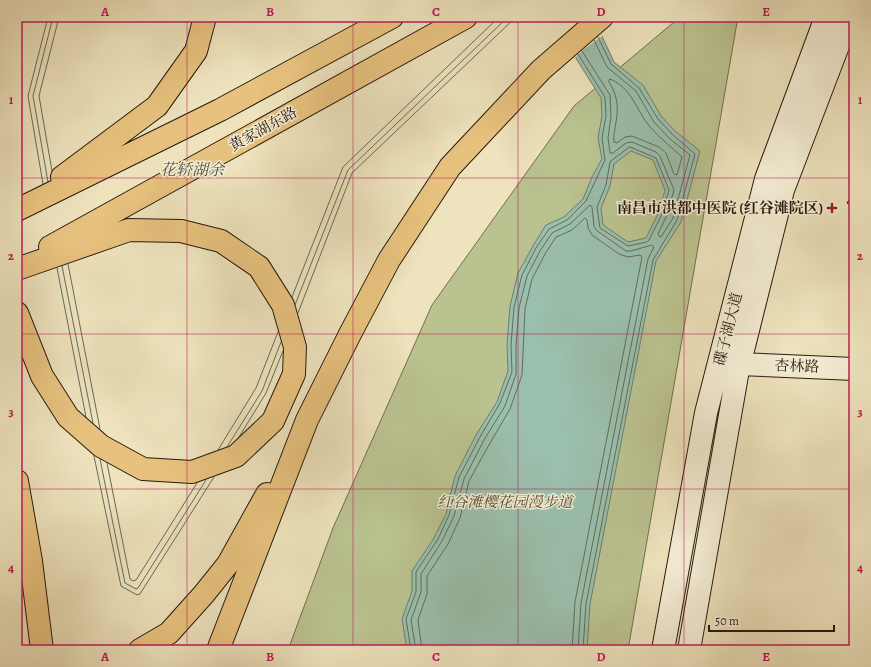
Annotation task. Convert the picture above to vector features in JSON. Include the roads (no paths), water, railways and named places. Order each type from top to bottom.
[{"type":"highway","points":[[18,209],[157,106],[196,51],[205,17]]},
{"type":"highway","points":[[18,209],[220,110],[392,17]]},
{"type":"highway","name":"黄家湖东路","points":[[17,265],[466,17]]},
{"type":"highway","points":[[140,650],[169,633],[204,594],[228,564],[308,420],[350,334],[389,260],[450,167],[541,70],[602,17]]},
{"type":"highway","points":[[17,269],[129,230],[181,231],[222,241],[259,268],[283,304],[295,347],[294,374],[274,420],[236,456],[192,472],[143,469],[101,446],[68,417],[42,376],[17,313]]},
{"type":"highway","points":[[218,650],[308,420]]},
{"type":"highway","points":[[17,481],[31,561],[42,650]]},
{"type":"main road","name":"碟子湖大道","points":[[663,650],[706,413],[762,194],[766,179],[826,17]]},
{"type":"main road","name":"碟子湖大道","points":[[689,650],[739,364],[783,190],[849,17]]},
{"type":"main road","name":"杏林路","points":[[739,364],[854,369]]},
{"type":"water","points":[[550,17],[593,17],[614,62],[643,85],[661,116],[676,132],[700,151],[681,222],[656,261],[590,604],[587,650],[407,650],[402,619],[412,591],[412,571],[434,538],[446,514],[455,476],[476,435],[497,402],[508,371],[507,345],[510,306],[518,273],[546,225],[564,217],[583,199],[592,177],[602,159],[598,138],[602,116],[601,98]],"holes":[[[631,151],[653,160],[665,190],[659,212],[646,238],[628,242],[603,225],[601,208],[610,186],[614,164]]]},
{"type":"place","name":"南昌市洪都中医院 (红谷滩院区)","points":[[832,208]]},
{"type":"water label","name":"花轿湖余","points":[[192,170]]},
{"type":"park label","name":"红谷滩樱花园漫步道","points":[[505,502]]}]
